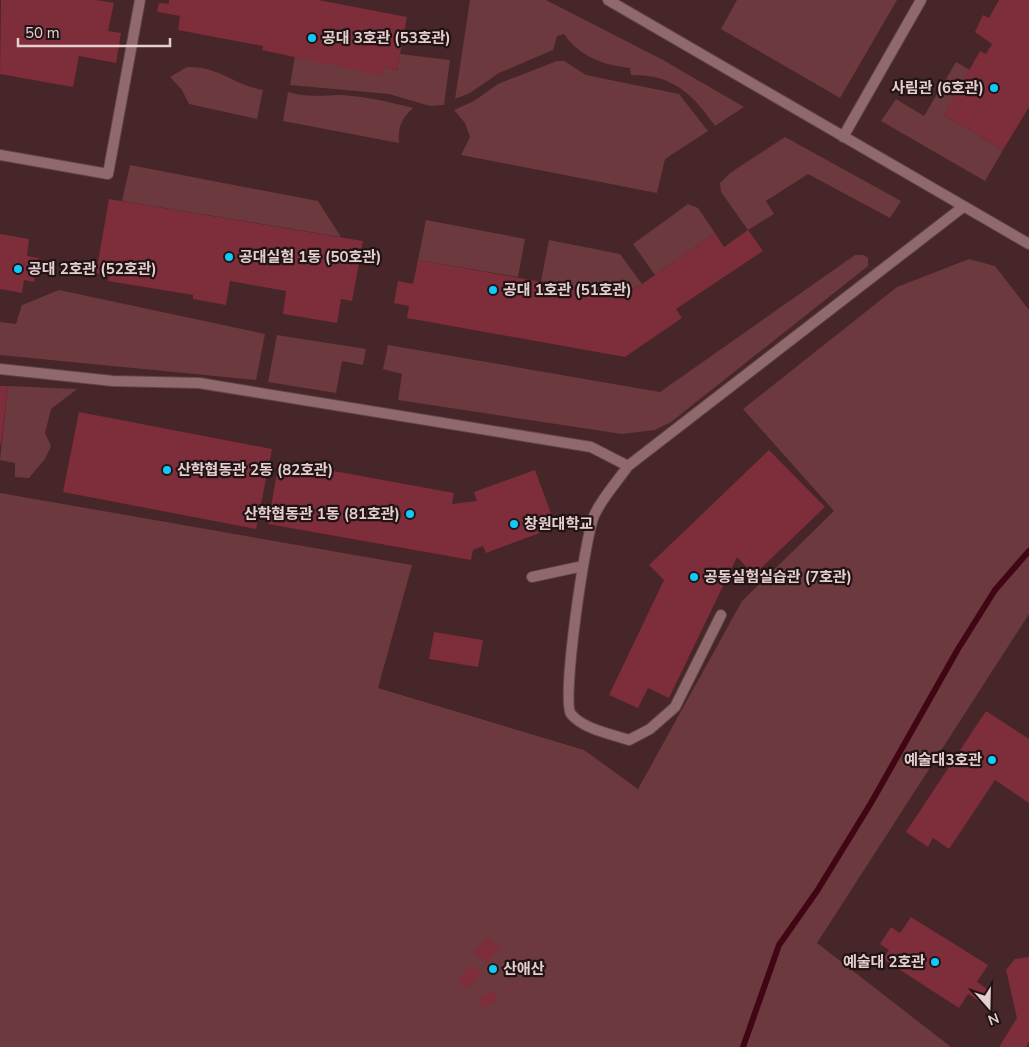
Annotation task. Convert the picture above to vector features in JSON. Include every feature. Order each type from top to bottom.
[{"type":"lane","points":[[0,155],[108,174],[140,0]]},
{"type":"lane","points":[[608,0],[1029,244]]},
{"type":"lane","points":[[843,137],[921,0]]},
{"type":"lane","points":[[721,615],[675,707],[664,718],[629,740],[579,722],[569,712],[567,692],[583,566],[594,516],[628,466],[963,207]]},
{"type":"lane","points":[[0,369],[113,381],[199,383],[591,446],[628,466]]},
{"type":"lane","points":[[532,577],[583,566]]},
{"type":"shaded area","points":[[470,0],[546,0],[663,60],[744,107],[715,126],[698,104],[680,88],[658,78],[631,75],[630,68],[611,65],[593,59],[577,49],[564,34],[557,36],[553,50],[499,73],[470,93],[455,99]]},
{"type":"shaded area","points":[[737,0],[897,0],[840,98],[721,29]]},
{"type":"shaded area","points":[[400,54],[450,60],[444,105],[430,106],[389,94],[290,85],[295,56],[383,75],[384,68],[397,70]]},
{"type":"shaded area","points":[[557,61],[564,61],[586,75],[679,94],[708,131],[665,159],[657,193],[461,155],[470,137],[465,123],[454,110],[474,101],[498,84]]},
{"type":"shaded area","points":[[956,62],[970,70],[944,115],[1003,150],[985,181],[881,121],[896,99],[924,116]]},
{"type":"shaded area","points":[[187,67],[209,69],[252,88],[263,90],[257,119],[189,104],[182,90],[170,77]]},
{"type":"shaded area","points":[[288,92],[309,96],[343,95],[361,97],[413,108],[401,124],[399,143],[283,121]]},
{"type":"shaded area","points":[[785,137],[901,201],[890,218],[808,174],[766,201],[774,214],[748,230],[721,192],[720,183],[730,173]]},
{"type":"shaded area","points":[[130,165],[318,201],[341,237],[122,201]]},
{"type":"shaded area","points":[[688,204],[698,208],[715,233],[655,275],[633,244]]},
{"type":"shaded area","points":[[426,220],[525,239],[518,277],[418,260]]},
{"type":"shaded area","points":[[549,240],[620,254],[642,284],[621,296],[541,281]]},
{"type":"shaded area","points":[[855,255],[864,255],[868,258],[868,266],[671,422],[655,430],[622,434],[398,400],[402,374],[383,369],[388,345],[660,392]]},
{"type":"shaded area","points":[[969,259],[995,266],[1029,310],[1029,614],[817,943],[951,1047],[0,1047],[0,493],[412,565],[378,688],[584,750],[638,789],[742,601],[834,511],[743,409],[897,287]]},
{"type":"shaded area","points":[[59,290],[265,334],[256,380],[0,355],[0,322],[16,324],[22,305]]},
{"type":"shaded area","points":[[277,335],[366,349],[363,365],[342,361],[336,393],[268,382]]},
{"type":"shaded area","points":[[8,386],[77,389],[51,409],[45,433],[51,446],[45,459],[29,478],[15,477],[15,463],[0,460]]},
{"type":"building","points":[[1,0],[96,0],[114,3],[108,31],[121,33],[116,63],[79,56],[73,87],[0,74]]},
{"type":"building","name":"공대 3호관 (53호관)","points":[[169,0],[318,0],[407,17],[397,70],[384,68],[383,76],[262,50],[263,46],[178,30],[180,16],[157,10],[159,3],[169,4]]},
{"type":"building","name":"사림관 (6호관)","points":[[999,0],[1029,0],[1029,107],[1003,150],[944,115],[980,51],[986,54],[992,44],[975,32],[983,15],[989,18]]},
{"type":"building","name":"공대실험 1동 (50호관)","points":[[109,199],[363,241],[352,301],[341,299],[337,323],[283,314],[286,291],[230,281],[226,305],[193,299],[193,295],[108,281],[109,276],[96,273]]},
{"type":"building","name":"공대 1호관 (51호관)","points":[[748,230],[763,251],[676,309],[682,318],[625,357],[407,318],[409,306],[394,303],[398,281],[413,284],[418,260],[621,296],[642,284],[715,233],[724,247]]},
{"type":"building","name":"공대 2호관 (52호관)","points":[[0,234],[29,239],[27,256],[39,258],[34,282],[24,280],[22,293],[0,289]]},
{"type":"building","points":[[0,386],[8,386],[1,445],[0,445]]},
{"type":"building","name":"산학협동관 2동 (82호관)","points":[[79,412],[272,449],[256,529],[63,492]]},
{"type":"building","name":"공동실험실습관 (7호관)","points":[[769,450],[825,507],[754,575],[737,557],[669,698],[648,688],[638,708],[609,695],[664,580],[649,565]]},
{"type":"building","name":"산학협동관 1동 (81호관)","points":[[279,461],[454,493],[452,504],[477,501],[474,492],[535,470],[556,527],[486,553],[483,546],[473,550],[471,560],[268,524]]},
{"type":"building","points":[[434,632],[483,640],[478,667],[429,659]]},
{"type":"building","name":"예술대3호관","points":[[986,711],[1029,739],[1029,803],[995,780],[949,849],[933,838],[928,847],[906,832]]},
{"type":"building","name":"예술대 2호관","points":[[911,917],[988,965],[977,982],[987,989],[987,999],[979,1001],[968,994],[959,1008],[883,959],[889,950],[880,944],[891,927],[900,933]]},
{"type":"building","points":[[487,937],[500,948],[486,963],[473,952]]},
{"type":"building","points":[[1029,957],[1029,1042],[1026,1047],[999,1047],[1017,1018],[1006,970],[1015,959]]},
{"type":"building","points":[[471,965],[481,973],[468,989],[458,981]]},
{"type":"building","points":[[492,990],[498,999],[485,1009],[478,999]]},
{"type":"waterway","points":[[743,1047],[779,945],[817,891],[871,803],[958,649],[995,590],[1029,551]]},
{"type":"place","name":"공대 3호관 (53호관)","points":[[312,38]]},
{"type":"place","name":"사림관 (6호관)","points":[[994,88]]},
{"type":"place","name":"공대실험 1동 (50호관)","points":[[229,257]]},
{"type":"place","name":"공대 2호관 (52호관)","points":[[18,269]]},
{"type":"place","name":"공대 1호관 (51호관)","points":[[493,290]]},
{"type":"place","name":"산학협동관 2동 (82호관)","points":[[167,470]]},
{"type":"place","name":"산학협동관 1동 (81호관)","points":[[410,514]]},
{"type":"place","name":"창원대학교","points":[[514,524]]},
{"type":"place","name":"공동실험실습관 (7호관)","points":[[694,577]]},
{"type":"place","name":"예술대3호관","points":[[992,760]]},
{"type":"place","name":"예술대 2호관","points":[[935,962]]},
{"type":"place","name":"산애산","points":[[493,969]]}]
